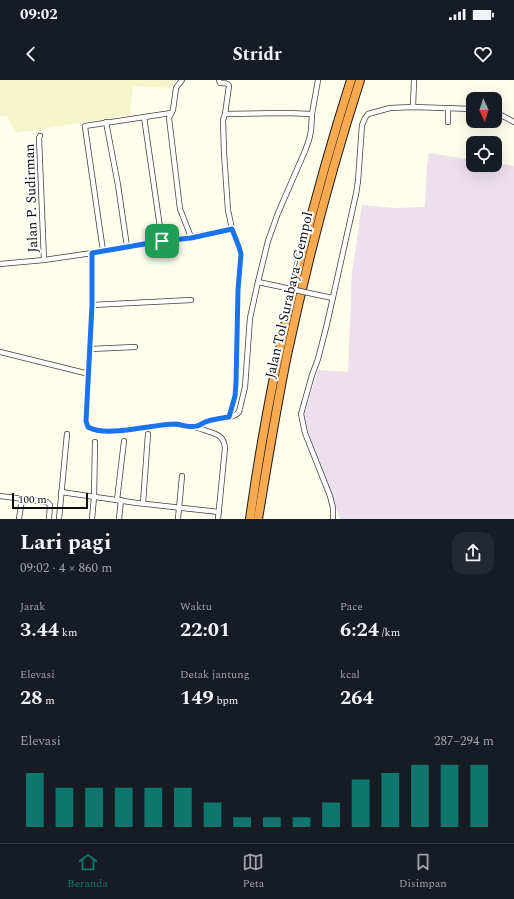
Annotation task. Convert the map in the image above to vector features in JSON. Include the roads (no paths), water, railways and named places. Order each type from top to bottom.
[{"type":"highway","name":"Jalan Tol Surabaya–Gempol","points":[[250,519],[268,411],[287,317],[309,224],[334,132],[351,80]]},
{"type":"highway","name":"Jalan Tol Surabaya–Gempol","points":[[258,519],[271,439],[306,271],[328,188],[360,80]]},
{"type":"street","points":[[182,80],[176,88],[172,113],[169,118],[178,201],[181,214],[191,238]]},
{"type":"street","points":[[219,80],[220,83],[226,83],[229,86],[223,120],[224,160],[228,210],[232,229],[241,254],[238,290],[236,383],[235,396],[229,417]]},
{"type":"street","points":[[196,427],[206,421],[238,414],[241,406],[245,387],[250,318],[258,282],[268,241],[278,213],[309,140],[318,80]]},
{"type":"street","points":[[413,107],[414,80]]},
{"type":"street","points":[[333,519],[333,508],[330,496],[305,433],[300,414],[318,360],[356,194],[362,125],[364,118],[368,114],[390,108],[413,107],[466,109]]},
{"type":"street","points":[[448,108],[448,122]]},
{"type":"street","points":[[103,251],[84,127],[106,122],[172,113]]},
{"type":"street","points":[[225,114],[312,114]]},
{"type":"street","points":[[502,116],[514,122]]},
{"type":"street","points":[[144,117],[162,241]]},
{"type":"street","points":[[106,122],[118,186],[127,247]]},
{"type":"street","name":"Jalan P. Sudirman","points":[[40,136],[44,260]]},
{"type":"street","points":[[0,264],[44,260],[92,253],[162,241],[191,238],[232,229]]},
{"type":"street","points":[[92,253],[92,305],[86,423],[91,429],[102,431],[176,424],[196,427],[214,433],[221,438],[225,444],[225,452],[218,519]]},
{"type":"street","points":[[258,282],[333,298]]},
{"type":"street","points":[[92,305],[191,300]]},
{"type":"street","points":[[90,349],[135,347]]},
{"type":"street","points":[[0,352],[89,374]]},
{"type":"street","points":[[59,519],[67,434]]},
{"type":"street","points":[[143,503],[148,434]]},
{"type":"street","points":[[119,519],[119,500],[124,441]]},
{"type":"street","points":[[92,519],[95,442]]},
{"type":"street","points":[[178,519],[182,476]]},
{"type":"street","points":[[61,492],[219,512]]},
{"type":"street","points":[[0,496],[49,503],[49,519]]},
{"type":"street","points":[[19,519],[22,498]]}]
